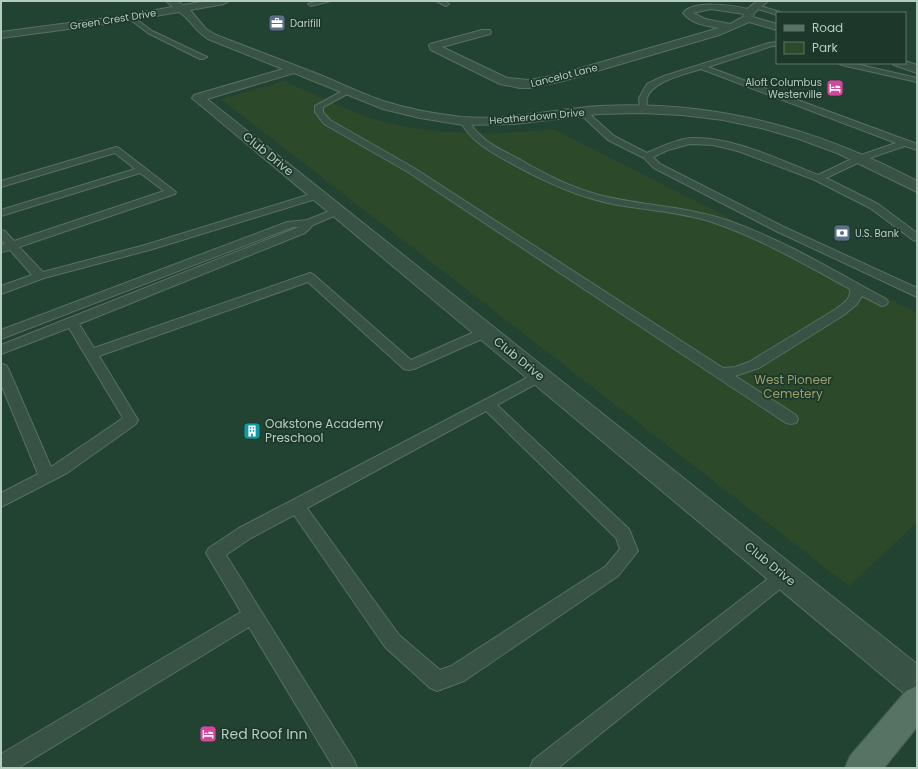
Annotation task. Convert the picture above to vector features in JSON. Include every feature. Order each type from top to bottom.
[{"type":"main road","points":[[862,768],[917,702]]},
{"type":"street","name":"Heatherdown Drive","points":[[171,1],[189,14],[202,31],[212,37],[377,103],[409,112],[464,121],[523,120],[582,112],[643,108],[683,110],[724,116],[758,123],[807,137],[862,158],[894,173],[917,187]]},
{"type":"street","name":"Green Crest Drive","points":[[1,35],[130,17],[224,1]]},
{"type":"street","points":[[732,27],[696,20],[690,17],[688,13],[695,8],[711,6],[754,10],[776,26]]},
{"type":"street","name":"Lancelot Lane","points":[[486,32],[434,46],[504,81],[529,84],[559,78],[732,27],[754,10]]},
{"type":"street","points":[[901,64],[917,69]]},
{"type":"street","name":"Club Drive","points":[[294,69],[198,98],[917,684]]},
{"type":"lane","points":[[310,4],[328,1]]},
{"type":"lane","points":[[439,1],[446,4]]},
{"type":"lane","points":[[754,10],[776,13]]},
{"type":"lane","points":[[130,17],[150,32],[203,57]]},
{"type":"lane","points":[[643,108],[643,98],[650,86],[667,78],[771,44],[776,44]]},
{"type":"lane","points":[[846,64],[917,80]]},
{"type":"lane","points":[[701,67],[917,147]]},
{"type":"lane","points":[[349,91],[319,106],[319,112],[327,122],[411,170],[791,419]]},
{"type":"lane","points":[[582,112],[611,138],[647,156],[657,166],[780,229],[917,293]]},
{"type":"lane","points":[[464,121],[469,131],[477,140],[533,172],[564,187],[607,200],[694,214],[726,224],[764,241],[882,302]]},
{"type":"lane","points":[[647,156],[665,148],[690,141],[713,142],[741,149],[818,178],[874,206],[917,238]]},
{"type":"lane","points":[[818,178],[862,158],[905,143]]},
{"type":"lane","points":[[1,184],[116,150],[171,192],[1,249]]},
{"type":"lane","points":[[1,213],[141,170]]},
{"type":"lane","points":[[1,290],[40,276],[149,247],[318,196]]},
{"type":"lane","points":[[1,350],[300,231],[309,223],[337,211]]},
{"type":"lane","points":[[1,336],[290,224],[309,223]]},
{"type":"lane","points":[[1,233],[40,276]]},
{"type":"lane","points":[[91,354],[310,277],[409,366],[486,332]]},
{"type":"lane","points":[[720,373],[736,371],[754,365],[840,312],[853,302],[857,293],[856,288]]},
{"type":"lane","points":[[1,501],[61,469],[131,420],[72,322]]},
{"type":"lane","points":[[1,368],[47,476]]},
{"type":"lane","points":[[346,768],[215,553],[246,533],[540,376]]},
{"type":"lane","points":[[297,506],[392,641],[437,681],[456,674],[612,571],[629,551],[623,534],[487,404]]},
{"type":"lane","points":[[541,768],[784,576]]},
{"type":"lane","points":[[1,766],[252,614]]},
{"type":"green space","name":"West Pioneer Cemetery","points":[[284,81],[338,105],[371,118],[393,124],[462,133],[508,133],[553,129],[917,313],[917,522],[849,586],[221,99]]},
{"type":"place","name":"Darifill","points":[[277,23]]},
{"type":"place","name":"Aloft Columbus Westerville","points":[[835,88]]},
{"type":"place","name":"U.S. Bank","points":[[842,233]]},
{"type":"place","name":"Oakstone Academy Preschool","points":[[252,431]]},
{"type":"place","name":"Red Roof Inn","points":[[208,734]]}]
